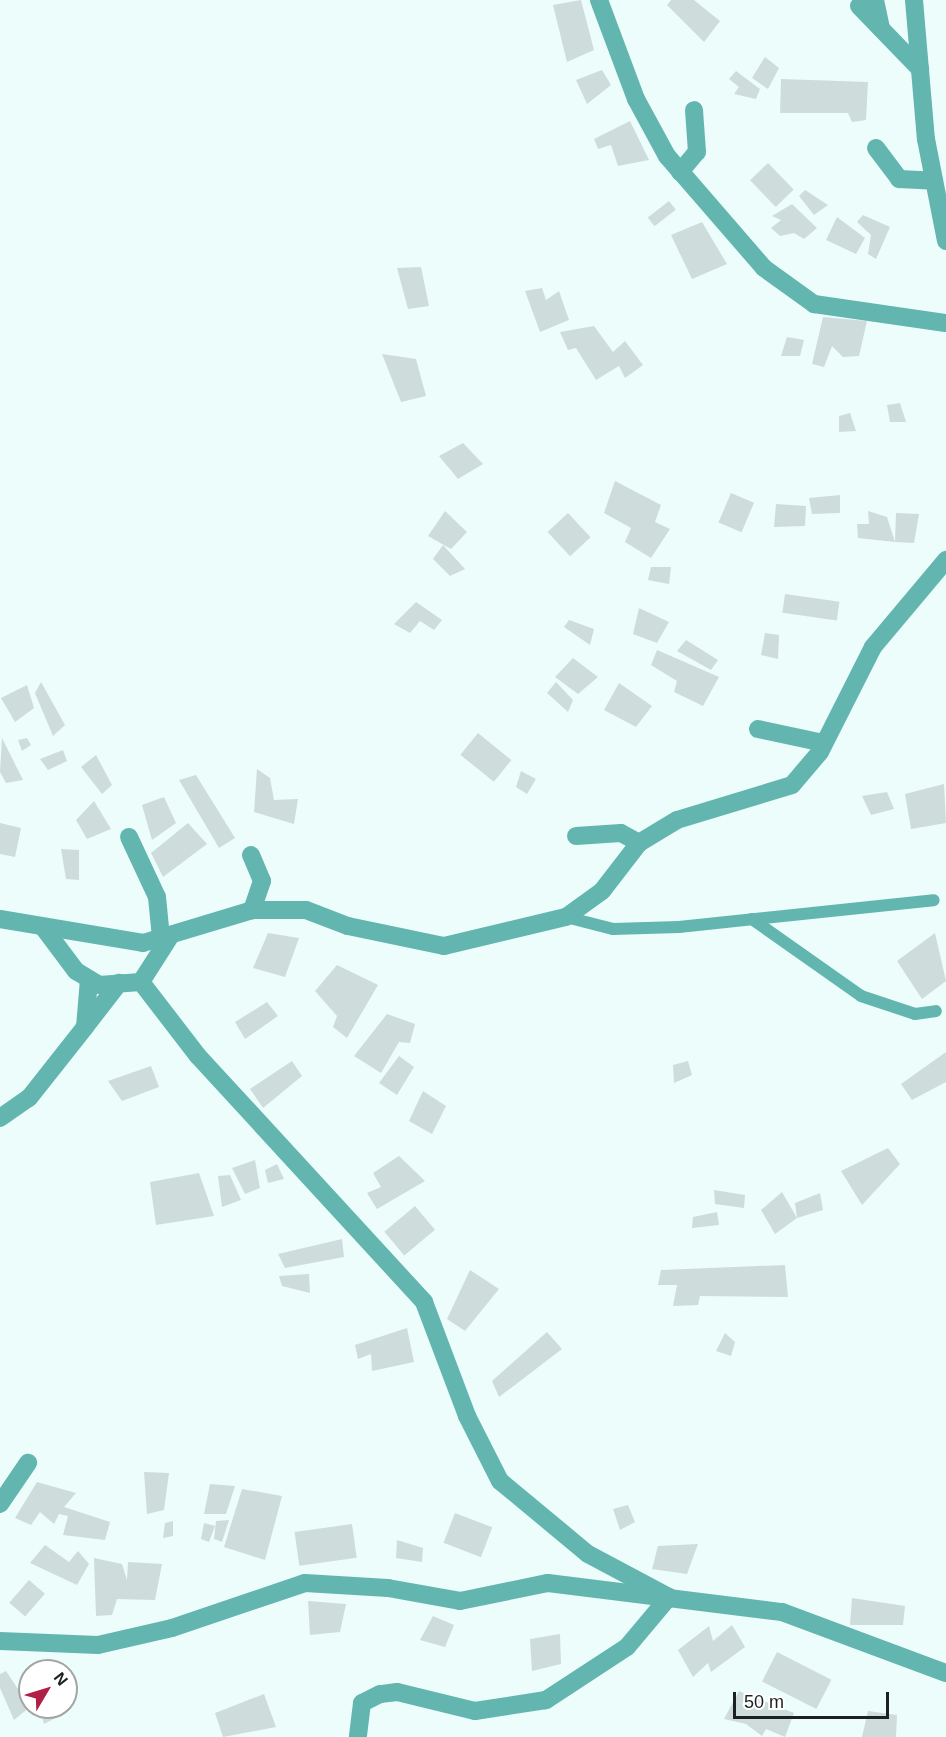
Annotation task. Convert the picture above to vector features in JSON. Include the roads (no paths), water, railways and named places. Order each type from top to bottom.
[{"type":"street","points":[[599,0],[636,99],[680,172],[765,268],[814,304],[946,323]]},
{"type":"street","points":[[914,0],[934,181],[946,241]]},
{"type":"street","points":[[867,3],[881,28],[920,69]]},
{"type":"street","points":[[680,172],[697,152],[694,110]]},
{"type":"street","points":[[876,148],[899,179],[934,181]]},
{"type":"street","points":[[0,919],[114,941],[166,936],[252,910],[306,910],[348,926],[444,946],[566,917],[602,891],[639,843],[677,820],[792,784],[824,743],[873,647],[946,560]]},
{"type":"street","points":[[758,729],[824,743]]},
{"type":"street","points":[[576,836],[621,833],[639,843]]},
{"type":"street","points":[[129,837],[157,897],[166,936],[141,982]]},
{"type":"street","points":[[251,855],[262,881],[252,910]]},
{"type":"street","points":[[44,927],[76,971],[99,985],[141,982]]},
{"type":"street","points":[[85,1027],[89,979]]},
{"type":"street","points":[[141,982],[198,1056],[424,1302],[467,1416],[500,1481],[588,1554],[669,1597]]},
{"type":"street","points":[[0,1118],[29,1098],[119,983]]},
{"type":"street","points":[[0,1504],[28,1463]]},
{"type":"street","points":[[0,1641],[98,1645],[172,1628],[305,1583],[388,1588],[460,1601],[548,1583],[782,1612],[946,1672]]},
{"type":"street","points":[[358,1737],[362,1703],[380,1694],[397,1692],[475,1711],[546,1700],[627,1647],[669,1597]]},
{"type":"lane","points":[[566,917],[613,929],[752,919],[934,900]]},
{"type":"lane","points":[[752,919],[861,996],[915,1014],[936,1011]]}]
